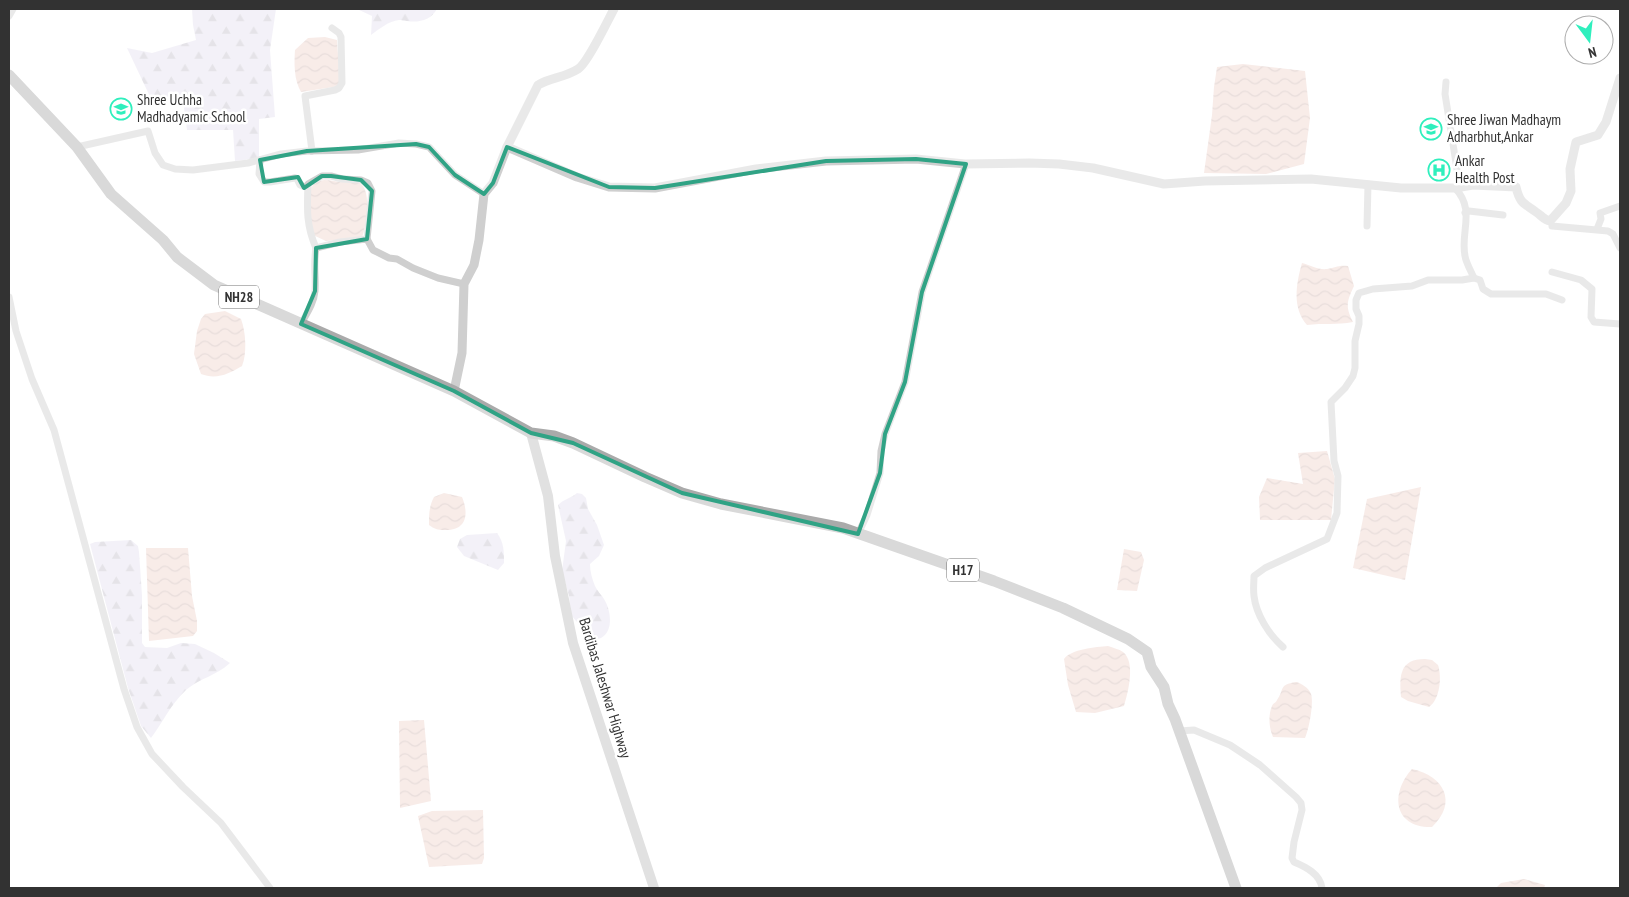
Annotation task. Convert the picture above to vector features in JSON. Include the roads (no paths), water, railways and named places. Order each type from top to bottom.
[{"type":"main road","name":"NH28","points":[[9,75],[77,147],[111,194],[163,240],[177,257],[214,285],[454,391],[531,434]]},
{"type":"main road","name":"H17","points":[[531,434],[554,436],[573,443],[682,493],[721,504],[843,528],[994,581],[1063,608],[1128,639],[1147,652],[1151,667],[1164,687],[1168,704],[1236,888]]},
{"type":"main road","name":"Bardibas Jaleshwar Highway","points":[[531,434],[548,496],[556,556],[573,643],[654,888]]},
{"type":"street","points":[[9,16],[14,9]]},
{"type":"street","points":[[454,391],[462,353],[464,284],[474,265],[484,194],[493,183],[507,147],[538,85],[547,79],[564,77],[580,68],[614,9]]},
{"type":"street","points":[[312,151],[305,96],[335,90],[342,83],[340,38],[339,33],[332,28]]},
{"type":"street","points":[[507,147],[609,187],[655,188],[711,176],[826,161],[916,159],[966,164],[1059,164],[1093,168],[1164,184],[1205,181],[1311,179],[1401,188],[1457,188],[1473,185],[1516,187],[1518,197],[1524,205],[1550,221],[1566,203],[1571,191],[1570,169],[1576,142],[1598,135],[1606,122],[1620,78]]},
{"type":"street","points":[[1446,82],[1457,188],[1464,200],[1464,257],[1474,278]]},
{"type":"street","points":[[77,147],[148,131],[159,161],[169,167],[202,170],[210,167],[221,167],[260,160],[281,154],[358,150],[399,143],[416,144],[429,147],[456,175],[484,194]]},
{"type":"street","points":[[260,160],[259,174],[264,182],[295,178],[300,185],[308,188]]},
{"type":"street","points":[[858,534],[867,515],[880,473],[881,451],[885,434],[905,382],[922,292],[966,164]]},
{"type":"street","points":[[301,324],[312,304],[315,291],[313,265],[316,248],[308,223],[308,184],[322,176],[361,180],[368,183],[372,191],[367,240],[373,250],[438,278],[464,284]]},
{"type":"street","points":[[1367,226],[1368,184]]},
{"type":"street","points":[[1597,229],[1601,219],[1600,213],[1620,206]]},
{"type":"street","points":[[1465,213],[1469,211],[1503,215]]},
{"type":"street","points":[[1552,226],[1612,232],[1620,248]]},
{"type":"street","points":[[316,248],[340,242],[367,240]]},
{"type":"street","points":[[1552,272],[1581,280],[1592,289],[1591,317],[1594,322],[1620,324]]},
{"type":"street","points":[[1283,647],[1262,620],[1254,596],[1254,576],[1265,568],[1327,539],[1337,513],[1338,476],[1334,461],[1331,402],[1345,388],[1353,376],[1355,368],[1355,341],[1360,316],[1356,309],[1356,300],[1359,293],[1373,289],[1412,286],[1428,280],[1474,278],[1480,280],[1483,289],[1491,294],[1546,294],[1562,300]]},
{"type":"street","points":[[9,296],[16,331],[32,379],[54,430],[124,689],[137,727],[152,754],[221,823],[270,888]]},
{"type":"street","points":[[1179,731],[1194,730],[1230,745],[1260,766],[1296,796],[1302,810],[1292,858],[1294,862],[1303,865],[1318,878],[1321,881],[1322,888]]},
{"type":"water","points":[[325,37],[337,40],[340,86],[301,92],[296,77],[295,50],[308,38]]},
{"type":"water","points":[[1243,64],[1305,71],[1310,118],[1304,164],[1266,174],[1204,173],[1217,67]]},
{"type":"water","points":[[324,180],[356,181],[362,184],[367,198],[367,207],[362,238],[326,241],[313,235],[310,209],[311,189],[314,184]]},
{"type":"water","points":[[1302,263],[1324,269],[1348,266],[1354,286],[1348,304],[1353,322],[1307,325],[1302,318],[1297,303],[1298,279]]},
{"type":"water","points":[[225,311],[241,319],[243,324],[245,336],[244,361],[242,366],[232,371],[217,376],[207,376],[201,374],[194,354],[197,331],[205,314]]},
{"type":"water","points":[[1327,451],[1335,479],[1331,520],[1260,520],[1259,497],[1267,478],[1303,484],[1298,453]]},
{"type":"water","points":[[1421,487],[1405,580],[1353,568],[1367,499]]},
{"type":"water","points":[[444,493],[462,497],[464,503],[464,520],[458,528],[452,530],[438,529],[429,525],[432,500],[434,497]]},
{"type":"water","points":[[146,548],[188,548],[192,596],[197,621],[197,631],[193,636],[149,641]]},
{"type":"water","points":[[1124,549],[1141,552],[1144,560],[1137,591],[1117,590]]},
{"type":"water","points":[[1108,646],[1123,652],[1129,663],[1130,678],[1124,706],[1095,713],[1076,712],[1068,685],[1064,659],[1078,651]]},
{"type":"water","points":[[1425,659],[1432,660],[1438,665],[1440,676],[1436,699],[1429,707],[1401,697],[1401,675],[1406,665],[1410,662]]},
{"type":"water","points":[[1296,682],[1307,688],[1312,698],[1311,716],[1305,738],[1273,737],[1270,721],[1272,706],[1277,701],[1284,686]]},
{"type":"water","points":[[424,720],[431,801],[400,808],[399,721]]},
{"type":"water","points":[[1412,769],[1423,772],[1432,778],[1444,791],[1446,800],[1444,808],[1440,818],[1432,827],[1419,826],[1409,822],[1399,807],[1400,788]]},
{"type":"water","points":[[483,810],[484,858],[482,864],[429,867],[418,816],[432,811]]},
{"type":"water","points":[[1524,879],[1545,885],[1544,888],[1496,888],[1501,883]]},
{"type":"place","name":"Shree Uchha Madhadyamic School","points":[[121,109]]},
{"type":"place","name":"Shree Jiwan Madhaym Adharbhut,Ankar","points":[[1431,129]]},
{"type":"place","name":"Ankar Health Post","points":[[1439,170]]}]
